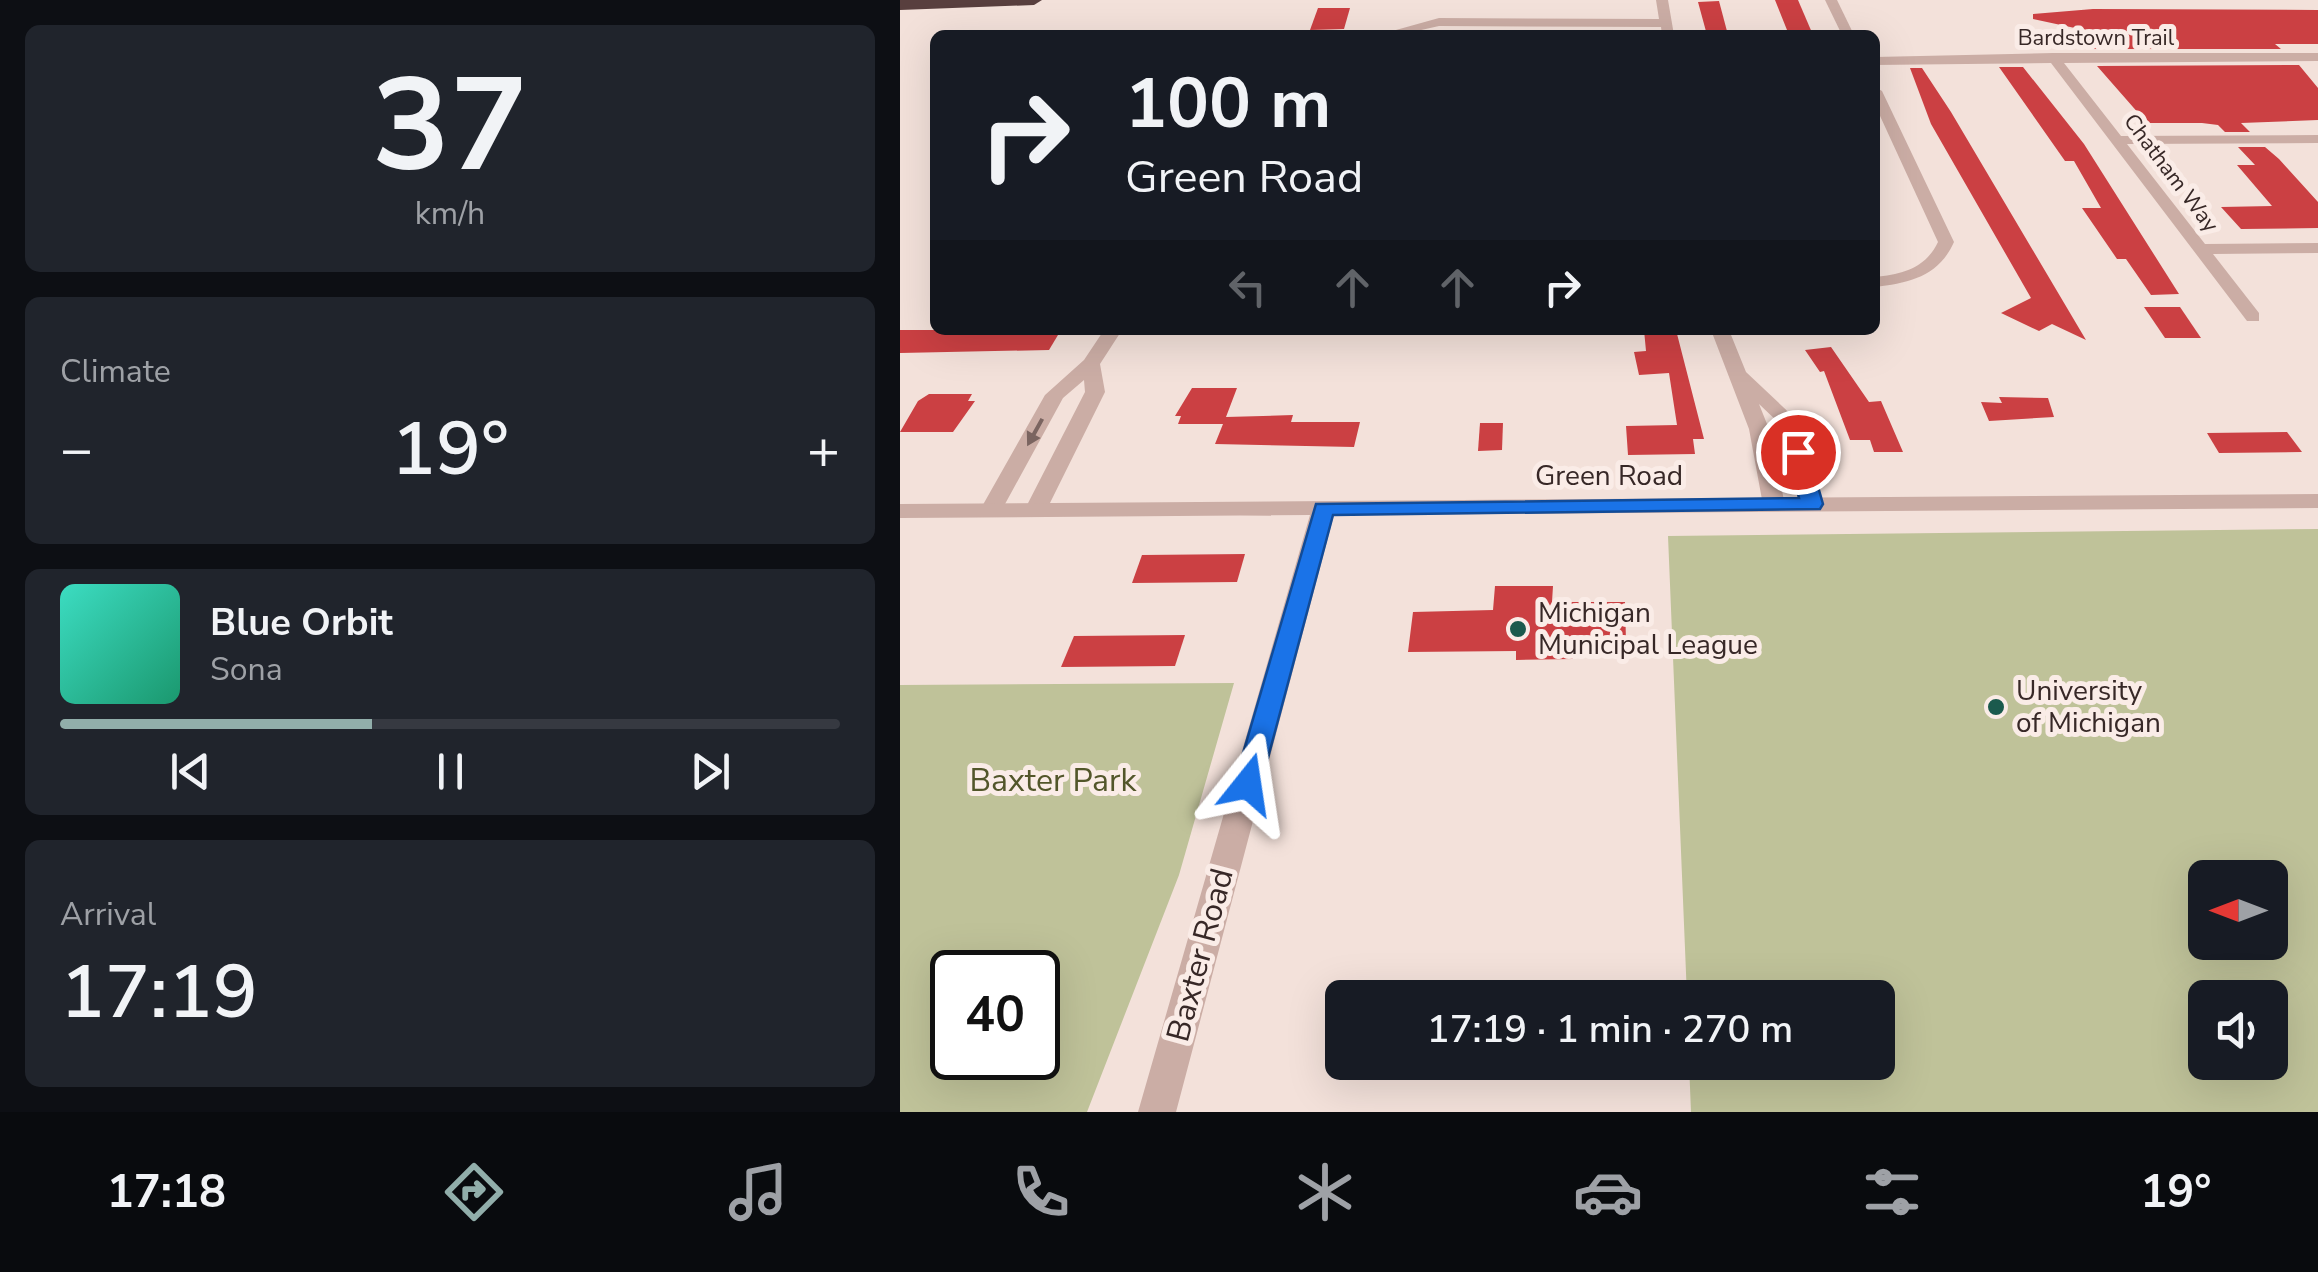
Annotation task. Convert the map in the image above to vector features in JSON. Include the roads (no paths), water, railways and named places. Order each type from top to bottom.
[{"type":"highway","points":[[900,7],[1034,0]]},
{"type":"street","points":[[1405,30],[1439,22],[1667,29],[1662,0]]},
{"type":"street","points":[[1831,0],[1846,30]]},
{"type":"street","name":"Bardstown Trail","points":[[1880,61],[2318,57]]},
{"type":"street","name":"Chatham Way","points":[[2053,58],[2253,317]]},
{"type":"street","points":[[1880,102],[1946,242],[1934,273],[1880,281]]},
{"type":"street","points":[[2119,140],[2318,139]]},
{"type":"street","points":[[2200,249],[2318,248]]},
{"type":"street","points":[[991,510],[1056,395],[1090,364],[1110,335]]},
{"type":"street","points":[[1722,335],[1759,429],[1774,504]]},
{"type":"street","points":[[1036,509],[1095,392],[1090,364]]},
{"type":"street","points":[[1740,376],[1790,423],[1812,504]]},
{"type":"street","name":"Green Road","points":[[900,511],[2318,501]]},
{"type":"street","name":"Baxter Road","points":[[1157,1112],[1324,508]]},
{"type":"place","name":"Michigan Municipal League","points":[[1518,629]]},
{"type":"place","name":"University of Michigan","points":[[1996,707]]},
{"type":"park label","name":"Baxter Park","points":[[1053,780]]}]
